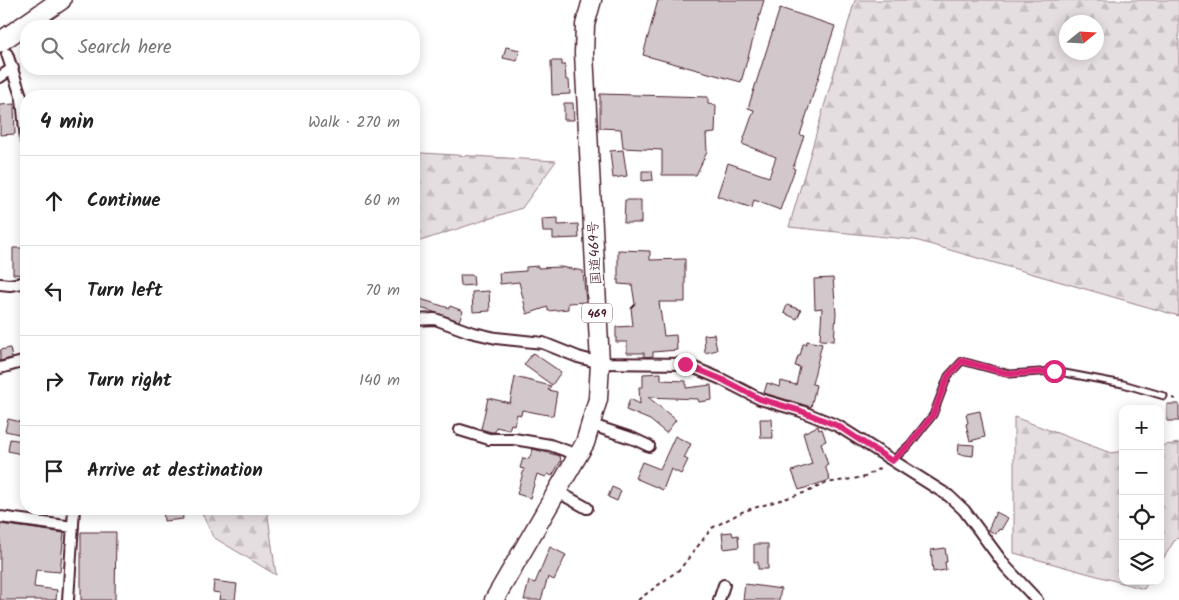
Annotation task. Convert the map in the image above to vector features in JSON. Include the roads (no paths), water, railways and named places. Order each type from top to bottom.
[{"type":"highway","points":[[37,20],[61,0]]},
{"type":"highway","name":"国道469号","points":[[494,600],[586,443],[598,399],[600,363],[584,53],[585,25],[592,0]]},
{"type":"highway","points":[[4,48],[20,35]]},
{"type":"street","points":[[4,48],[13,68],[20,93]]},
{"type":"street","points":[[0,77],[13,68]]},
{"type":"street","points":[[0,284],[20,283]]},
{"type":"street","points":[[420,318],[436,319],[470,332],[496,338],[543,342],[578,357],[600,363],[685,364],[721,379],[760,399],[801,411],[838,426],[949,496],[964,510],[1006,567],[1037,600]]},
{"type":"street","points":[[0,368],[20,363]]},
{"type":"street","points":[[592,425],[649,446]]},
{"type":"street","points":[[460,430],[489,439],[514,439],[550,445],[578,455]]},
{"type":"street","points":[[558,492],[587,508]]},
{"type":"street","points":[[68,600],[74,515]]},
{"type":"street","points":[[0,517],[73,527]]},
{"type":"street","points":[[719,600],[724,585]]},
{"type":"lane","points":[[892,461],[910,444],[933,415],[948,376],[962,361],[1010,374],[1054,371],[1123,384],[1164,396]]}]
